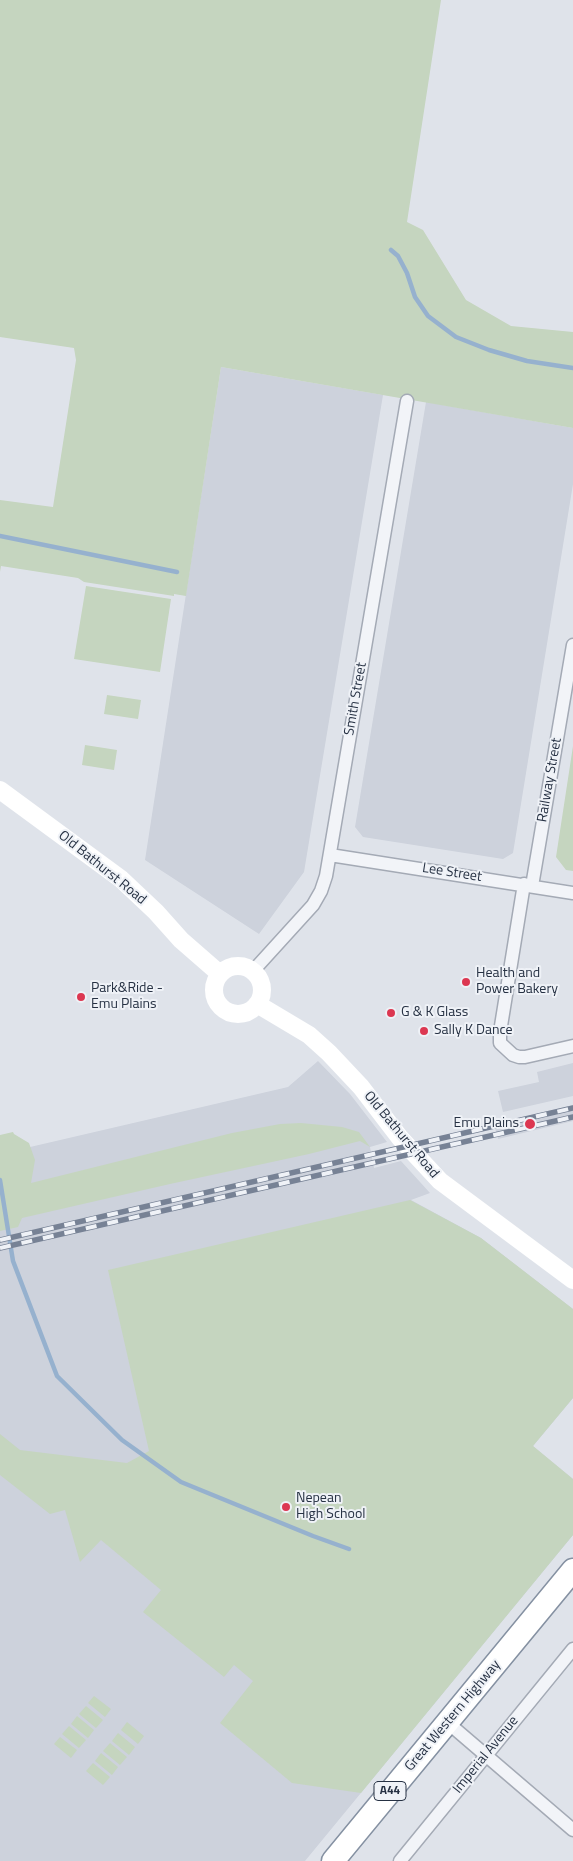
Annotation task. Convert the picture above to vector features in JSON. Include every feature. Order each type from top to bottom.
[{"type":"highway","name":"Great Western Highway","points":[[333,1861],[573,1570]]},
{"type":"main road","name":"Old Bathurst Road","points":[[0,790],[121,879],[156,912],[181,940],[220,974]]},
{"type":"main road","points":[[239,966],[253,971],[258,976],[262,990],[253,1009],[241,1014],[234,1014],[223,1008],[214,996],[216,981],[220,974],[232,967],[239,966]]},
{"type":"main road","name":"Old Bathurst Road","points":[[257,1004],[309,1035],[335,1059],[361,1087],[400,1138],[440,1181],[573,1280]]},
{"type":"street","name":"Smith Street","points":[[253,971],[313,906],[321,892],[330,855],[406,401]]},
{"type":"street","name":"Railway Street","points":[[573,645],[501,1024],[500,1043],[513,1055],[519,1057],[573,1046]]},
{"type":"street","name":"Lee Street","points":[[330,855],[573,893]]},
{"type":"street","name":"Imperial Avenue","points":[[400,1861],[573,1649]]},
{"type":"street","points":[[447,1722],[573,1830]]},
{"type":"shaded area","points":[[221,367],[383,395],[304,872],[259,934],[145,860]]},
{"type":"shaded area","points":[[426,402],[573,428],[573,484],[513,853],[503,859],[363,837],[355,827]]},
{"type":"shaded area","name":"Nepean High School","points":[[318,1061],[350,1094],[387,1142],[370,1147],[374,1168],[401,1161],[430,1193],[411,1200],[481,1238],[573,1309],[573,1398],[533,1446],[573,1479],[573,1535],[305,1861],[0,1861],[0,1154],[288,1087]]},
{"type":"shaded area","points":[[573,1063],[573,1096],[503,1112],[498,1091],[539,1082],[537,1072]]},
{"type":"shaded area","points":[[573,1105],[573,1121],[498,1139],[494,1124]]},
{"type":"green space","points":[[0,0],[441,0],[407,222],[423,230],[466,300],[511,326],[573,332],[573,428],[221,367],[186,596],[174,594],[174,596],[84,582],[78,578],[1,566],[0,572],[0,500],[53,507],[76,360],[74,348],[0,337]]},
{"type":"green space","points":[[86,586],[171,599],[160,672],[74,659]]},
{"type":"green space","points":[[107,695],[141,700],[138,719],[104,714]]},
{"type":"green space","points":[[85,745],[117,750],[114,770],[82,765]]},
{"type":"green space","points":[[573,746],[573,871],[566,870],[556,857]]},
{"type":"green space","points":[[301,1123],[342,1127],[359,1132],[370,1147],[360,1141],[170,1184],[22,1218],[18,1227],[0,1231],[0,1135],[13,1132],[29,1143],[35,1160],[31,1183],[232,1133],[280,1124]]},
{"type":"green space","name":"Nepean High School","points":[[410,1200],[481,1238],[573,1309],[573,1398],[533,1446],[573,1479],[573,1535],[361,1793],[292,1783],[220,1723],[253,1681],[234,1665],[224,1677],[143,1612],[161,1590],[101,1540],[80,1562],[65,1510],[50,1514],[0,1475],[0,1434],[20,1450],[127,1463],[149,1451],[108,1270]]},
{"type":"green space","points":[[94,1696],[111,1709],[105,1717],[88,1703]]},
{"type":"green space","points":[[86,1706],[103,1720],[96,1728],[79,1714]]},
{"type":"green space","points":[[77,1716],[94,1730],[88,1738],[71,1724]]},
{"type":"green space","points":[[127,1722],[144,1736],[138,1744],[121,1730]]},
{"type":"green space","points":[[69,1726],[86,1740],[79,1748],[62,1734]]},
{"type":"green space","points":[[118,1733],[135,1747],[129,1755],[112,1741]]},
{"type":"green space","points":[[60,1737],[77,1750],[71,1758],[54,1744]]},
{"type":"green space","points":[[110,1743],[127,1757],[120,1765],[103,1751]]},
{"type":"green space","points":[[101,1753],[118,1767],[112,1775],[95,1761]]},
{"type":"green space","points":[[93,1763],[110,1777],[103,1785],[86,1771]]},
{"type":"waterway","points":[[391,250],[398,256],[407,273],[415,297],[428,316],[456,337],[489,350],[527,361],[573,368]]},
{"type":"waterway","points":[[0,536],[177,572]]},
{"type":"waterway","points":[[0,1180],[13,1261],[57,1376],[122,1440],[181,1482],[349,1549]]},
{"type":"railway","points":[[0,1240],[573,1108]]},
{"type":"railway","points":[[0,1248],[573,1117]]},
{"type":"place","name":"Health and Power Bakery","points":[[466,982]]},
{"type":"place","name":"Park&Ride - Emu Plains","points":[[81,997]]},
{"type":"place","name":"G & K Glass","points":[[391,1013]]},
{"type":"place","name":"Sally K Dance","points":[[424,1031]]},
{"type":"place","name":"Emu Plains","points":[[530,1124]]},
{"type":"place","name":"Nepean High School","points":[[286,1507]]}]
